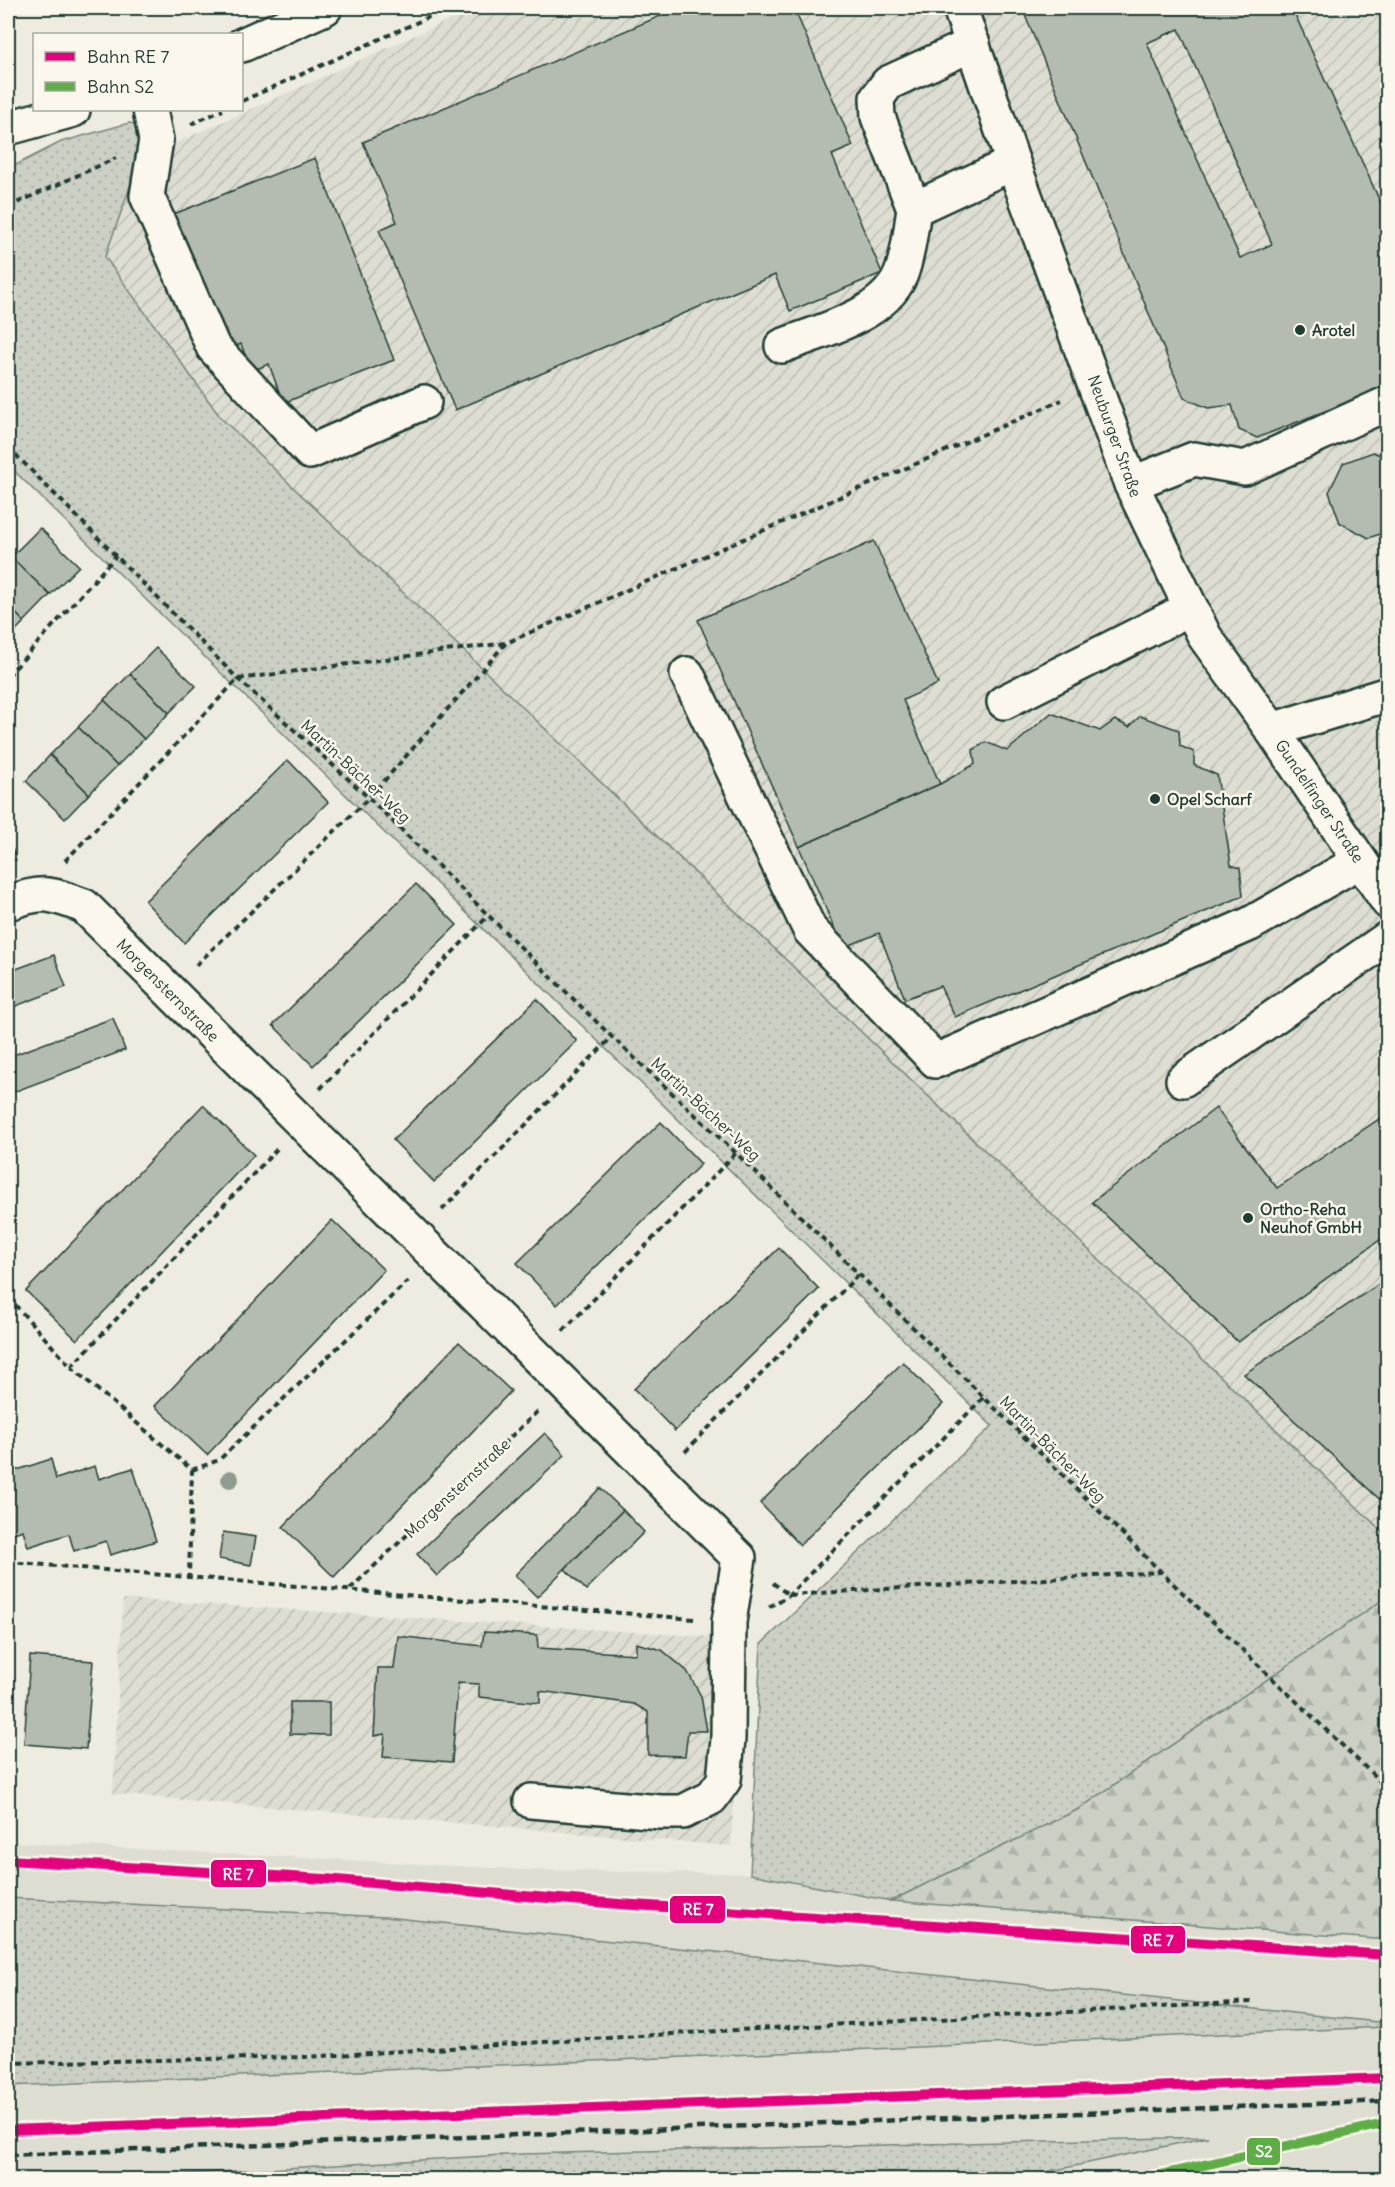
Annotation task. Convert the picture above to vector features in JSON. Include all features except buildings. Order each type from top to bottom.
[{"type":"street","points":[[243,45],[325,8]]},
{"type":"street","name":"Neuburger Straße","points":[[960,8],[1013,164],[1131,484],[1205,637],[1272,730]]},
{"type":"street","points":[[782,346],[862,313],[887,297],[903,270],[914,208],[878,117],[877,98],[888,83],[973,44]]},
{"type":"street","points":[[8,128],[69,111]]},
{"type":"street","points":[[150,111],[156,140],[147,196],[213,347],[310,452],[424,402]]},
{"type":"street","points":[[914,208],[1013,164]]},
{"type":"street","points":[[1131,484],[1194,459],[1245,468],[1388,403]]},
{"type":"street","points":[[1004,702],[1191,608]]},
{"type":"street","points":[[687,674],[810,930],[936,1061],[1250,924],[1360,861]]},
{"type":"street","points":[[1272,730],[1388,694]]},
{"type":"street","name":"Gundelfinger Straße","points":[[1272,730],[1388,902]]},
{"type":"street","points":[[8,903],[27,896],[49,892]]},
{"type":"street","name":"Morgensternstraße","points":[[49,892],[84,906],[739,1558],[729,1622]]},
{"type":"street","points":[[1183,1080],[1388,938]]},
{"type":"street","points":[[531,1801],[683,1812],[711,1798],[724,1780],[728,1739],[729,1622]]},
{"type":"path","points":[[243,101],[449,8]]},
{"type":"path","points":[[49,892],[68,855],[238,679],[506,643],[1096,385]]},
{"type":"path","name":"Martin-Bächer-Weg","points":[[8,447],[238,679],[369,798],[612,1037],[736,1153],[1161,1572],[1388,1789]]},
{"type":"path","points":[[8,676],[116,556]]},
{"type":"path","points":[[169,991],[369,798],[506,643]]},
{"type":"path","points":[[71,1367],[302,1123],[488,916]]},
{"type":"path","points":[[192,1470],[219,1460],[414,1275],[422,1243],[612,1037]]},
{"type":"path","points":[[537,1357],[736,1153]]},
{"type":"path","points":[[660,1479],[859,1274]]},
{"type":"path","points":[[8,1297],[71,1367],[192,1470]]},
{"type":"path","name":"Morgensternstraße","points":[[350,1590],[565,1386]]},
{"type":"path","points":[[8,1562],[189,1575],[743,1623],[789,1595],[984,1397]]},
{"type":"path","points":[[189,1575],[192,1470]]},
{"type":"path","points":[[789,1595],[1161,1572]]},
{"type":"path","points":[[8,2063],[306,2057],[720,2031],[1252,2002]]},
{"type":"shaded area","points":[[476,8],[1387,8],[1387,1536],[221,418],[105,257],[140,159]]},
{"type":"shaded area","points":[[123,1599],[743,1639],[731,1846],[113,1794]]},
{"type":"shaded area","points":[[8,1842],[529,1870],[750,1874],[891,1901],[1387,1940],[1387,2023],[386,1917],[8,1898]]},
{"type":"shaded area","points":[[1387,2027],[1387,2179],[1010,2179],[1203,2137],[523,2154],[98,2179],[8,2179],[8,2086]]},
{"type":"green space","points":[[129,123],[140,125],[140,159],[105,257],[221,418],[1387,1536],[1387,1597],[1079,1809],[891,1901],[750,1874],[761,1644],[992,1426],[8,465],[8,169],[61,142]]},
{"type":"green space","points":[[1387,1597],[1387,1940],[891,1901],[1079,1809]]},
{"type":"green space","points":[[8,1898],[386,1917],[1387,2023],[1387,2027],[8,2086]]},
{"type":"green space","points":[[1208,2137],[1010,2180],[98,2179],[523,2154]]},
{"type":"railway","points":[[8,2155],[1388,2101]]},
{"type":"transit line","points":[[8,1860],[325,1879],[619,1904],[1388,1955]]},
{"type":"transit line","points":[[8,2130],[1388,2078]]},
{"type":"rail line","name":"S2","points":[[1139,2180],[1388,2123]]},
{"type":"place","name":"Arotel","points":[[1300,330]]},
{"type":"place","name":"Opel Scharf","points":[[1155,799]]},
{"type":"place","name":"Ortho-Reha Neuhof GmbH","points":[[1248,1218]]}]
